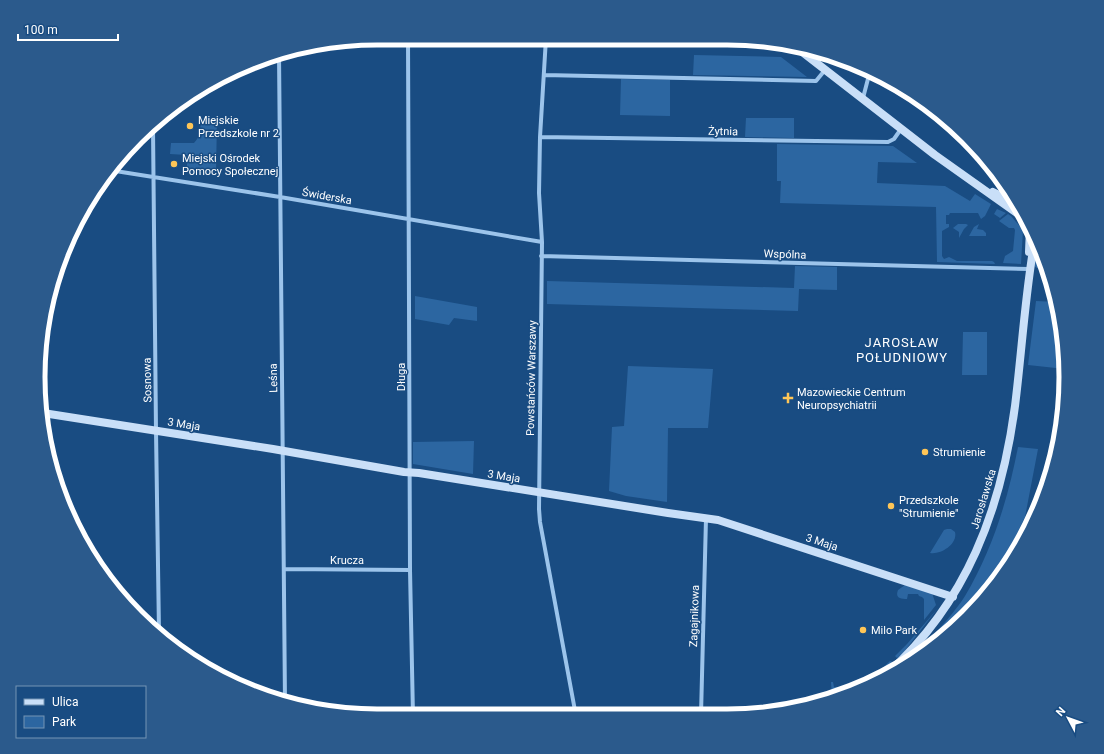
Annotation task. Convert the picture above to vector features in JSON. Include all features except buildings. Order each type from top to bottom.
[{"type":"street","name":"Długa","points":[[408,45],[410,570],[413,709]]},
{"type":"street","name":"Powstańców Warszawy","points":[[546,45],[540,137],[539,193],[542,242],[539,493],[540,522],[575,709]]},
{"type":"street","points":[[805,54],[971,181],[1014,210]]},
{"type":"street","name":"Leśna","points":[[278,60],[285,696]]},
{"type":"street","points":[[544,75],[816,80],[825,70]]},
{"type":"street","points":[[863,99],[869,77]]},
{"type":"street","name":"Żytnia","points":[[540,137],[888,142],[894,139],[902,129]]},
{"type":"street","name":"Sosnowa","points":[[153,132],[159,628]]},
{"type":"street","name":"Świderska","points":[[117,171],[280,197],[542,242]]},
{"type":"street","points":[[971,181],[1007,198]]},
{"type":"street","name":"Jarosławska","points":[[902,659],[939,618],[953,597],[967,573],[983,538],[995,504],[1003,475],[1015,406],[1029,269],[1030,240]]},
{"type":"street","name":"Jarosławska","points":[[1029,269],[1033,248]]},
{"type":"street","name":"Wspólna","points":[[541,256],[1029,269]]},
{"type":"street","name":"3 Maja","points":[[47,414],[283,451],[410,473],[706,517],[767,535],[953,597]]},
{"type":"street","name":"Zagajnikowa","points":[[701,709],[706,517]]},
{"type":"street","name":"Krucza","points":[[284,569],[410,570]]},
{"type":"green space","points":[[694,55],[781,57],[807,77],[693,75]]},
{"type":"green space","points":[[621,79],[670,80],[670,116],[620,115]]},
{"type":"green space","points":[[746,118],[794,118],[794,138],[745,137]]},
{"type":"green space","points":[[201,120],[217,120],[216,172],[187,171],[187,155],[170,154],[171,143],[194,143],[199,135]]},
{"type":"green space","points":[[777,144],[893,146],[917,163],[878,162],[877,183],[945,186],[970,201],[975,194],[991,204],[985,216],[981,219],[978,213],[950,213],[949,215],[946,215],[946,224],[949,224],[949,227],[942,231],[942,256],[944,259],[949,257],[957,261],[992,261],[995,264],[937,262],[936,207],[780,203],[781,181],[777,181]]},
{"type":"green space","points":[[997,209],[1006,213],[1000,218],[994,214]]},
{"type":"green space","points":[[1008,214],[1023,230],[1021,264],[1003,263],[1005,256],[1013,251],[1015,230],[1014,228],[1009,228],[999,221]]},
{"type":"green space","points":[[958,224],[968,225],[959,238],[959,232],[953,228]]},
{"type":"green space","points":[[979,224],[977,229],[983,230],[986,233],[986,236],[969,236],[974,227]]},
{"type":"green space","points":[[1035,254],[1040,268],[1034,266]]},
{"type":"green space","points":[[795,266],[837,267],[837,290],[799,289],[798,311],[547,304],[547,281],[794,288]]},
{"type":"green space","points":[[415,296],[477,307],[477,321],[454,318],[449,325],[415,319]]},
{"type":"green space","points":[[1036,301],[1051,302],[1056,334],[1059,368],[1028,365]]},
{"type":"green space","points":[[963,332],[987,332],[987,375],[962,375]]},
{"type":"green space","points":[[628,366],[713,369],[708,428],[668,428],[667,502],[626,496],[609,491],[612,427],[624,426]]},
{"type":"green space","points":[[474,441],[473,474],[413,464],[413,442]]},
{"type":"green space","points":[[1018,447],[1038,449],[1025,517],[1006,556],[977,596],[946,627],[931,638],[961,602],[975,579],[998,524]]},
{"type":"green space","points":[[951,529],[955,532],[954,541],[944,550],[930,553],[944,530]]},
{"type":"green space","points":[[905,585],[932,593],[936,605],[924,620],[924,599],[922,597],[918,594],[908,594],[907,599],[900,598],[897,595],[898,590]]},
{"type":"green space","points":[[938,608],[903,653],[897,658],[895,656]]},
{"type":"green space","points":[[890,661],[894,663],[890,667],[877,673]]},
{"type":"green space","points":[[831,682],[833,682],[834,687],[845,687],[834,691],[832,692]]},
{"type":"place","name":"Miejskie Przedszkole nr 2","points":[[190,126]]},
{"type":"place","name":"Miejski Ośrodek Pomocy Społecznej","points":[[174,164]]},
{"type":"place","name":"Mazowieckie Centrum Neuropsychiatrii","points":[[788,398]]},
{"type":"place","name":"Strumienie","points":[[925,452]]},
{"type":"place","name":"Przedszkole \"Strumienie\"","points":[[891,506]]},
{"type":"place","name":"Milo Park","points":[[863,630]]},
{"type":"district","name":"JAROSŁAW POŁUDNIOWY","points":[[902,350]]}]
